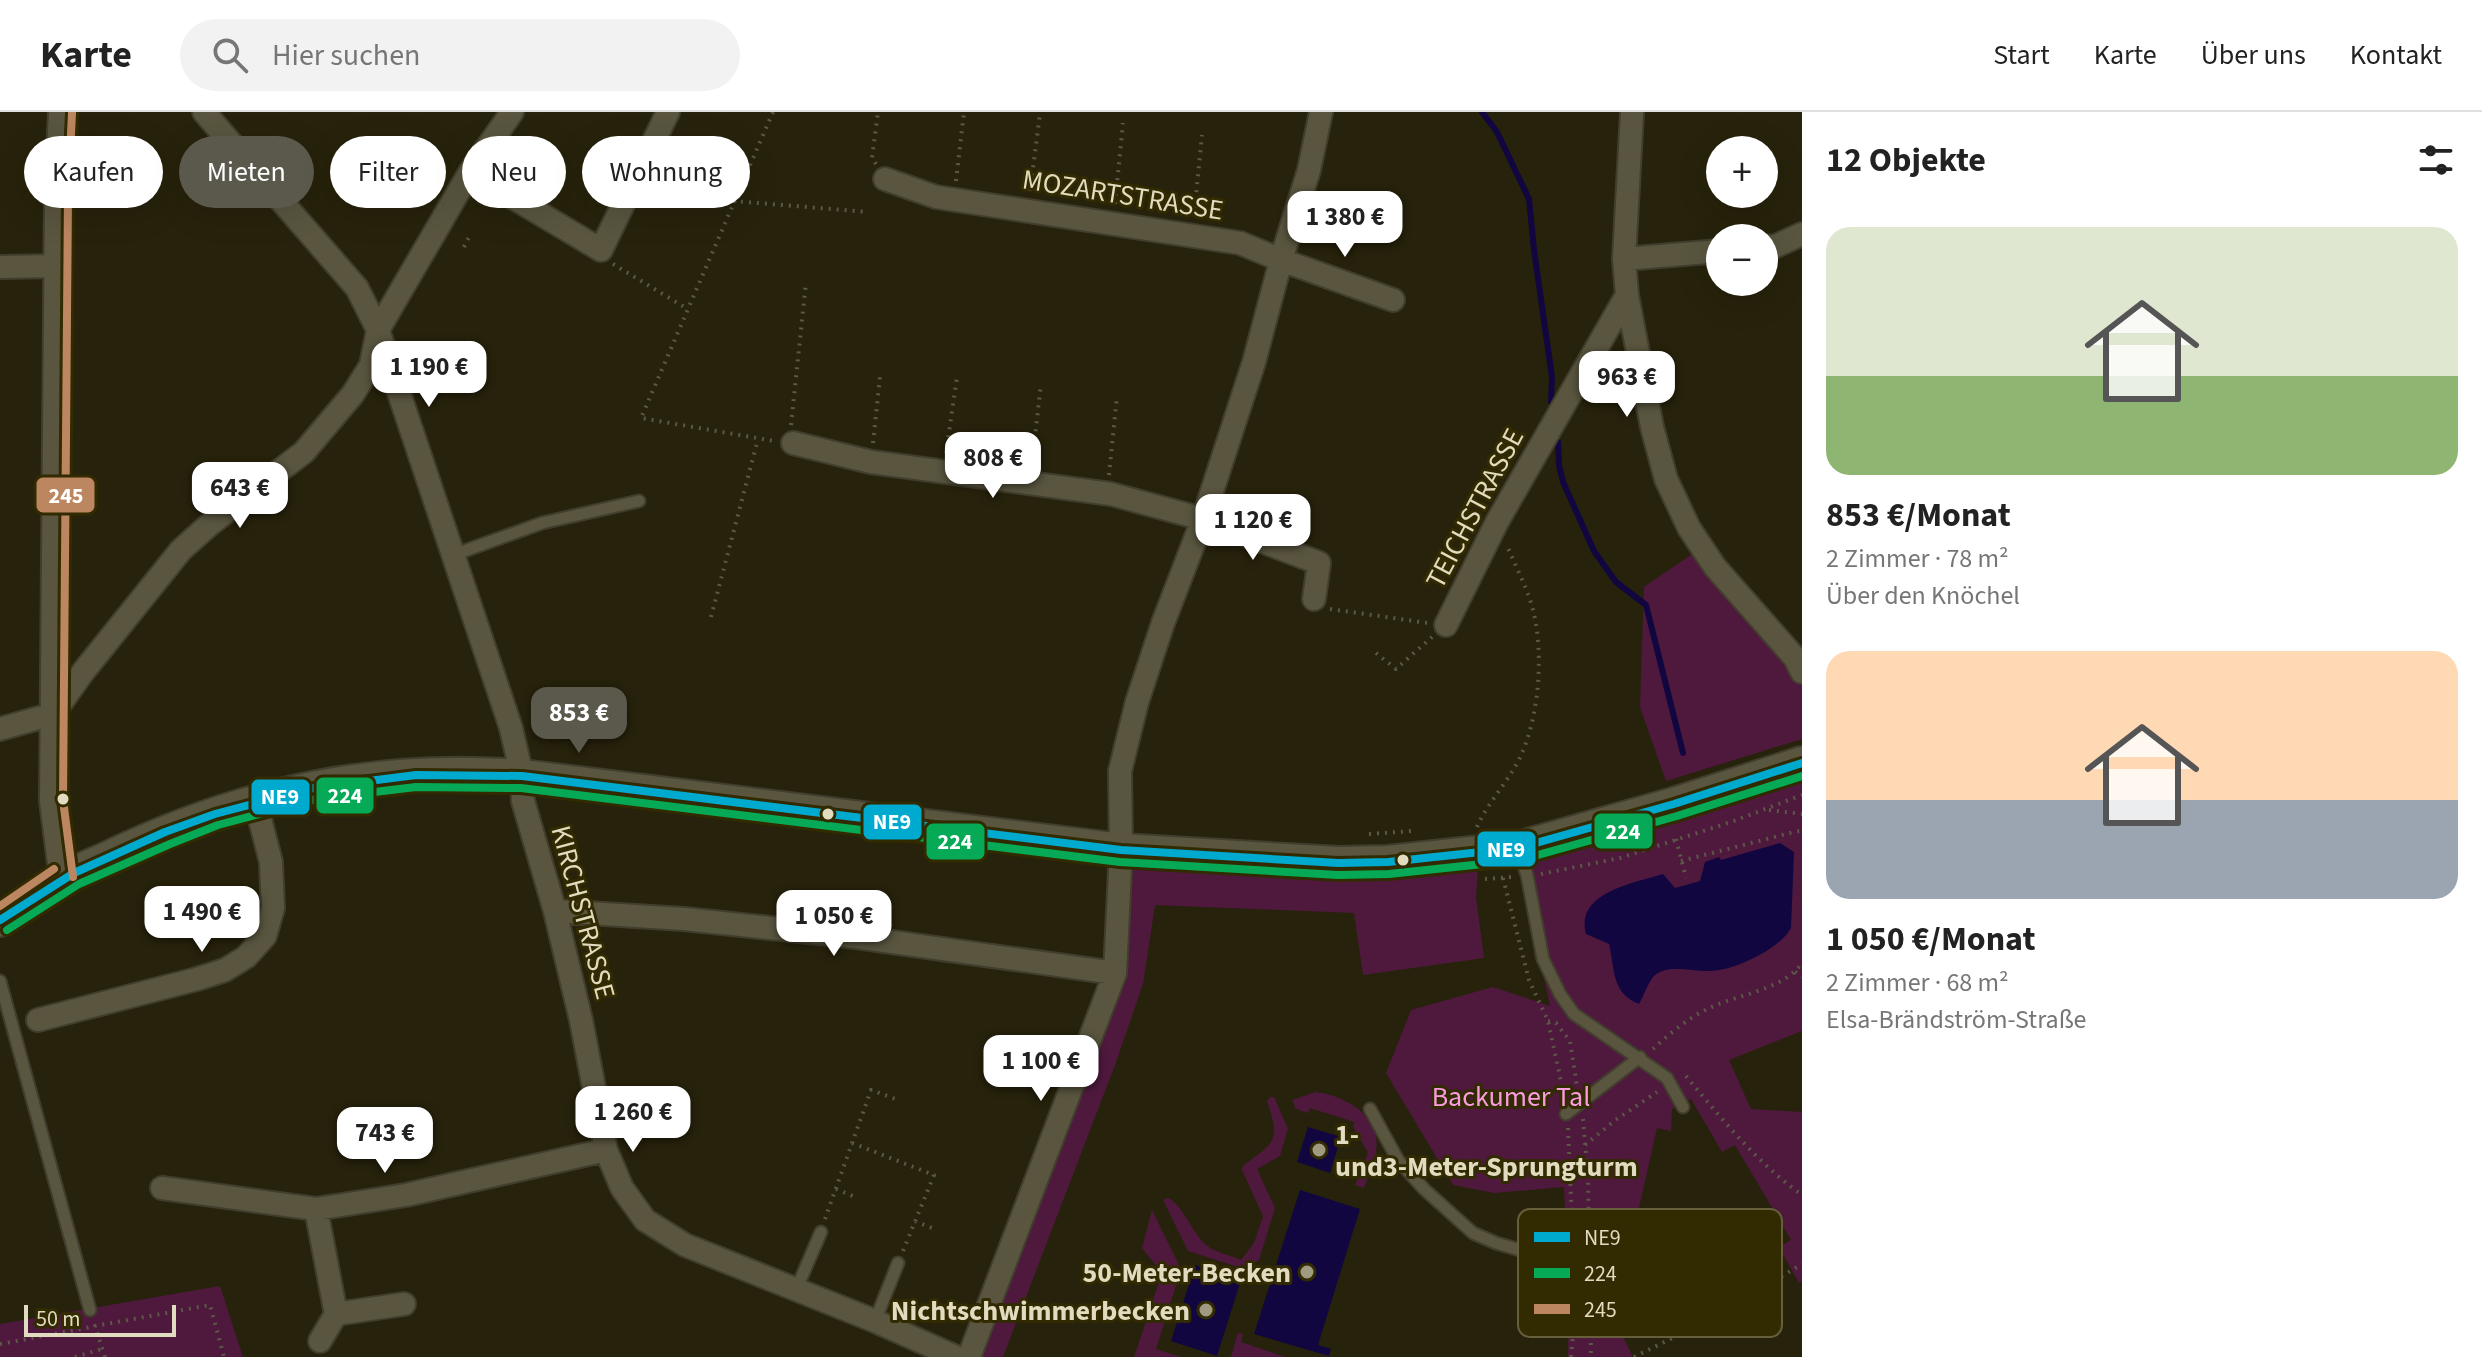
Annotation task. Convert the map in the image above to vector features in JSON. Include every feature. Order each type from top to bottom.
[{"type":"main road","points":[[0,920],[61,879],[171,828],[255,800],[331,783],[409,775],[475,773],[522,776],[1121,850],[1350,863],[1518,848],[1674,804],[1802,763]]},
{"type":"street","points":[[60,112],[51,801],[61,879]]},
{"type":"street","name":"KIRCHSTRASSE","points":[[204,112],[357,288],[378,330],[511,728],[522,776],[523,801],[555,911],[581,1020],[606,1150],[622,1188],[645,1220],[685,1245],[956,1357]]},
{"type":"street","points":[[495,136],[512,112]]},
{"type":"street","points":[[530,208],[601,250],[668,112]]},
{"type":"street","points":[[969,1357],[1115,973],[1121,850],[1120,771],[1133,716],[1163,623],[1203,519],[1254,362],[1309,170],[1321,112]]},
{"type":"street","points":[[1632,112],[1624,259],[1627,295],[1652,427],[1666,479],[1689,528],[1715,567],[1795,658],[1802,672]]},
{"type":"street","name":"MOZARTSTRASSE","points":[[885,179],[936,197],[1240,243],[1393,300]]},
{"type":"street","points":[[0,729],[53,714],[181,550],[304,452],[353,394],[371,365],[378,330],[462,186]]},
{"type":"street","points":[[1778,245],[1802,234]]},
{"type":"street","points":[[1624,259],[1706,252]]},
{"type":"street","points":[[0,267],[56,266]]},
{"type":"street","name":"TEICHSTRASSE","points":[[1446,625],[1497,522],[1627,295]]},
{"type":"street","points":[[793,443],[871,462],[1030,481],[1107,494],[1203,519],[1319,563],[1322,604]]},
{"type":"street","points":[[38,1020],[197,979],[225,970],[246,957],[265,936],[273,908],[271,862],[255,800]]},
{"type":"street","points":[[555,911],[684,919],[856,937],[1115,973]]},
{"type":"street","points":[[162,1188],[316,1209],[406,1195],[606,1150]]},
{"type":"street","points":[[316,1209],[336,1314],[320,1341]]},
{"type":"street","points":[[336,1314],[404,1304]]},
{"type":"lane","points":[[453,555],[542,523],[639,501]]},
{"type":"lane","points":[[1518,848],[1527,875],[1543,959],[1560,994],[1574,1014],[1667,1078],[1683,1107]]},
{"type":"lane","points":[[0,981],[90,1310]]},
{"type":"lane","points":[[1566,1114],[1641,1058]]},
{"type":"lane","points":[[1370,1109],[1398,1160],[1424,1189],[1473,1233],[1518,1249]]},
{"type":"lane","points":[[796,1290],[821,1232]]},
{"type":"lane","points":[[875,1321],[898,1263]]},
{"type":"path","points":[[750,163],[773,112]]},
{"type":"path","points":[[878,112],[872,158],[885,179]]},
{"type":"path","points":[[954,199],[964,112]]},
{"type":"path","points":[[1027,209],[1040,114]]},
{"type":"path","points":[[1113,222],[1123,123]]},
{"type":"path","points":[[1192,234],[1202,135]]},
{"type":"path","points":[[750,202],[868,212]]},
{"type":"path","points":[[711,617],[758,439],[641,418],[730,208]]},
{"type":"path","points":[[464,247],[471,233]]},
{"type":"path","points":[[601,250],[612,263],[686,308]]},
{"type":"path","points":[[793,443],[790,418],[806,282]]},
{"type":"path","points":[[871,462],[880,377]]},
{"type":"path","points":[[944,471],[957,377]]},
{"type":"path","points":[[1030,481],[1041,384]]},
{"type":"path","points":[[1107,494],[1117,396]]},
{"type":"path","points":[[1476,829],[1486,807],[1521,756],[1537,695],[1536,623],[1497,522]]},
{"type":"path","points":[[1322,604],[1446,625]]},
{"type":"path","points":[[1376,653],[1396,669],[1446,625]]},
{"type":"path","points":[[1802,795],[1766,809],[1802,814]]},
{"type":"path","points":[[1467,828],[1488,832]]},
{"type":"path","points":[[1368,834],[1413,831]]},
{"type":"path","points":[[1681,861],[1794,832],[1802,833]]},
{"type":"path","points":[[1676,839],[1686,878]]},
{"type":"path","points":[[1641,1058],[1697,1014],[1767,987],[1795,972],[1802,963]]},
{"type":"path","points":[[1795,972],[1802,977]]},
{"type":"path","points":[[1548,1021],[1556,1023],[1570,1041],[1581,1104],[1588,1209]]},
{"type":"path","points":[[1682,1072],[1740,1141],[1802,1195]]},
{"type":"path","points":[[1585,1145],[1614,1121],[1671,1084]]},
{"type":"path","points":[[821,1232],[871,1090],[898,1100]]},
{"type":"path","points":[[852,1143],[934,1175],[898,1263]]},
{"type":"path","points":[[836,1189],[855,1197]]},
{"type":"path","points":[[915,1221],[932,1228]]},
{"type":"path","points":[[1782,1276],[1802,1264]]},
{"type":"path","points":[[0,1344],[210,1305],[224,1357]]},
{"type":"path","points":[[90,1310],[105,1357]]},
{"type":"path","points":[[1591,1337],[1591,1357]]},
{"type":"path","points":[[1634,1357],[1675,1337]]},
{"type":"path","points":[[75,1357],[102,1349]]},
{"type":"green space","points":[[1692,554],[1797,675],[1802,685],[1802,739],[1666,781],[1640,707],[1644,587]]},
{"type":"green space","name":"Backumer Tal","points":[[1802,781],[1802,1031],[1729,1060],[1751,1109],[1802,1112],[1802,1281],[1799,1283],[1782,1252],[1782,1245],[1791,1240],[1782,1225],[1782,1209],[1773,1209],[1735,1145],[1722,1152],[1691,1099],[1672,1109],[1671,1131],[1657,1128],[1639,1209],[1565,1209],[1564,1187],[1494,1193],[1453,1185],[1386,1073],[1411,1010],[1493,987],[1550,1006],[1532,921],[1530,857]]},
{"type":"green space","points":[[1121,850],[1479,853],[1476,897],[1484,958],[1363,975],[1354,913],[1155,905],[1143,984],[1003,1357],[969,1357],[1102,1002]]},
{"type":"green space","points":[[1316,1092],[1350,1103],[1368,1118],[1373,1128],[1376,1152],[1364,1188],[1355,1185],[1368,1153],[1353,1127],[1354,1122],[1310,1108],[1308,1113],[1296,1109],[1292,1100]]},
{"type":"green space","points":[[1274,1097],[1288,1129],[1280,1156],[1257,1169],[1275,1208],[1259,1260],[1244,1269],[1188,1251],[1163,1200],[1168,1198],[1173,1201],[1200,1239],[1212,1249],[1241,1260],[1254,1243],[1263,1216],[1242,1170],[1272,1140],[1274,1126],[1267,1102]]},
{"type":"green space","points":[[1152,1210],[1181,1269],[1156,1349],[1181,1357],[1134,1357],[1162,1273],[1142,1248]]},
{"type":"green space","points":[[220,1286],[243,1357],[0,1357],[0,1324]]},
{"type":"green space","points":[[1238,1333],[1243,1334],[1241,1342],[1285,1357],[1231,1357]]},
{"type":"green space","points":[[1568,1337],[1624,1337],[1633,1357],[1568,1357]]},
{"type":"shaded area","points":[[1780,843],[1794,852],[1791,928],[1777,944],[1755,957],[1720,970],[1673,969],[1659,972],[1652,978],[1639,1004],[1623,994],[1616,979],[1609,944],[1586,934],[1585,920],[1589,908],[1598,899],[1623,886],[1663,874],[1675,888],[1700,881],[1705,862]]},
{"type":"shaded area","name":"1- und3-Meter-Sprungturm","points":[[1308,1127],[1341,1137],[1330,1173],[1297,1162]]},
{"type":"shaded area","name":"50-Meter-Becken","points":[[1300,1190],[1360,1209],[1318,1345],[1331,1349],[1329,1356],[1254,1334]]},
{"type":"shaded area","name":"Nichtschwimmerbecken","points":[[1195,1265],[1241,1280],[1217,1356],[1171,1341]]},
{"type":"waterway","points":[[1482,112],[1497,132],[1529,199],[1552,377],[1551,402]]},
{"type":"waterway","points":[[1558,442],[1563,482],[1594,551],[1616,582],[1646,605],[1683,753]]},
{"type":"transit line","name":"245","points":[[72,113],[68,196],[63,800],[73,877]]},
{"type":"transit line","name":"NE9","points":[[0,920],[74,873],[165,832],[215,814],[314,788],[416,775],[522,776],[1121,850],[1338,863],[1388,862],[1518,848],[1674,804],[1802,763]]},
{"type":"transit line","name":"224","points":[[7,930],[79,884],[218,825],[316,799],[416,787],[521,788],[1120,862],[1338,875],[1389,874],[1520,860],[1677,816],[1802,776]]},
{"type":"transit line","name":"245","points":[[0,906],[54,869]]},
{"type":"place","name":"1- und3-Meter-Sprungturm","points":[[1319,1150]]},
{"type":"place","name":"50-Meter-Becken","points":[[1307,1272]]},
{"type":"place","name":"Nichtschwimmerbecken","points":[[1206,1310]]}]
